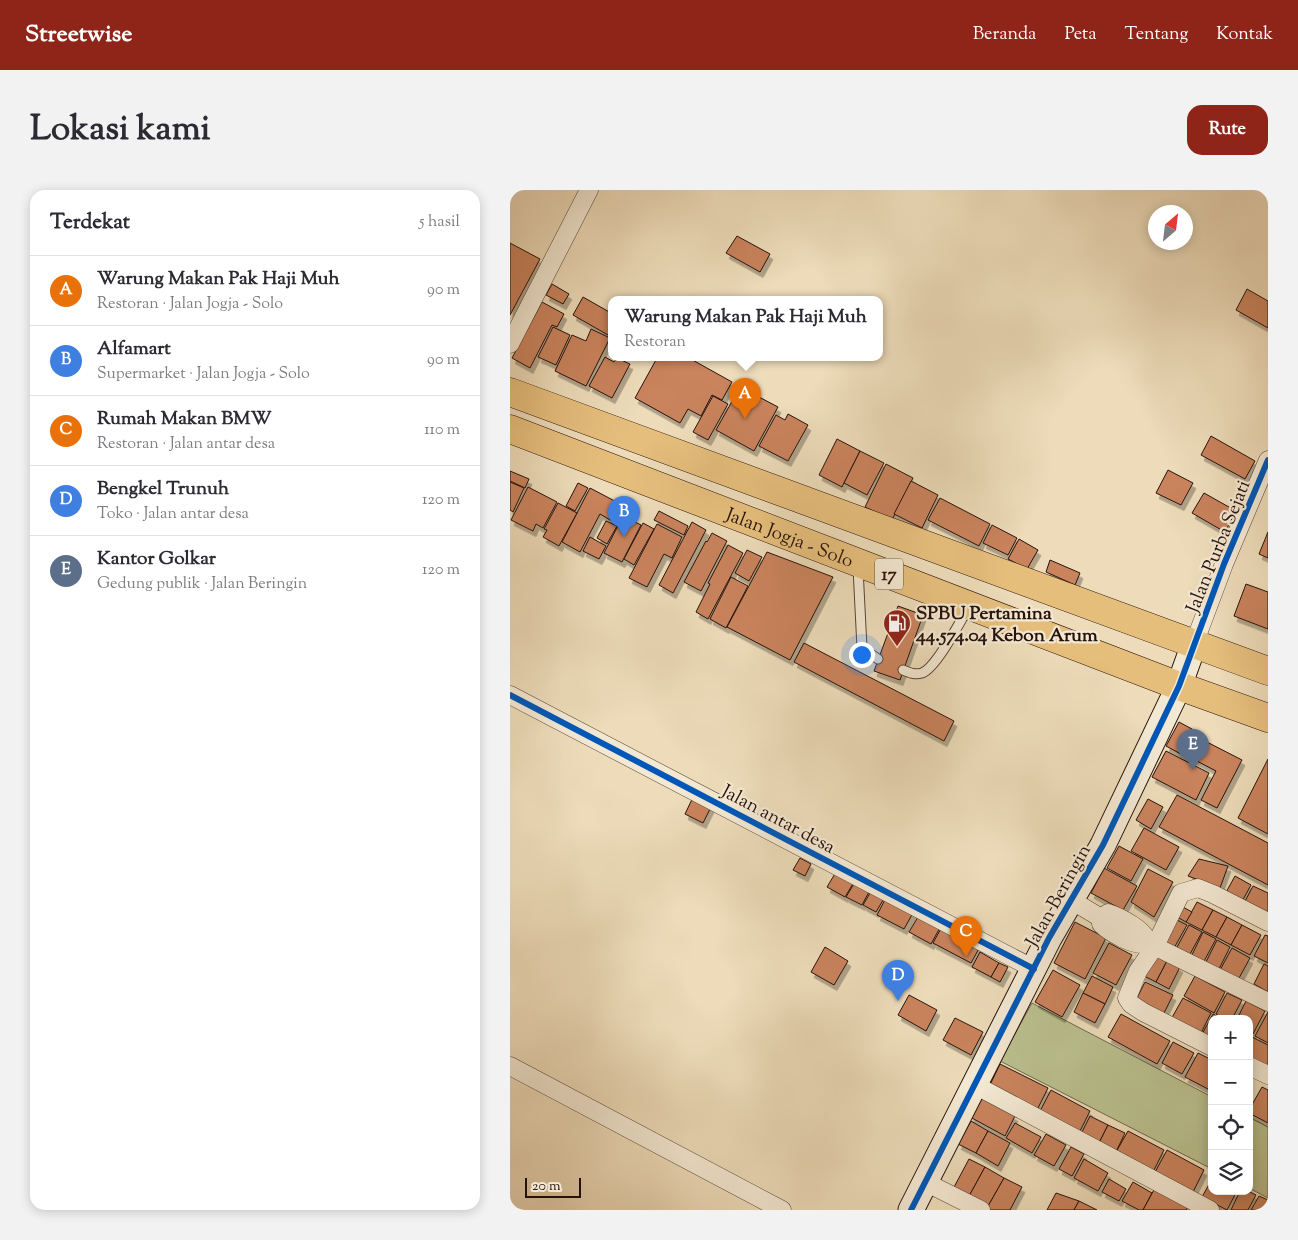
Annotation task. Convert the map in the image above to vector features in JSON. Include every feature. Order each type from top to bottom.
[{"type":"highway","name":"Jalan Jogja - Solo","points":[[510,392],[1268,671]]},
{"type":"highway","name":"Jalan Jogja - Solo","points":[[510,429],[1179,686],[1268,718]]},
{"type":"street","points":[[510,344],[589,190]]},
{"type":"street","name":"Jalan Purba Sejati","points":[[1194,644],[1224,564],[1268,460]]},
{"type":"street","name":"Jalan Beringin","points":[[911,1210],[1034,969],[1102,845],[1179,686],[1194,644]]},
{"type":"street","name":"Jalan antar desa","points":[[510,695],[1034,969]]},
{"type":"street","points":[[1208,1045],[1130,1004],[1127,998],[1138,971],[1181,893],[1198,888],[1268,922]]},
{"type":"street","points":[[1071,900],[1102,918],[1108,914],[1116,916],[1144,933],[1152,944],[1268,1002]]},
{"type":"street","points":[[510,1066],[782,1210]]},
{"type":"street","points":[[1253,1068],[1268,1075]]},
{"type":"street","points":[[975,1085],[1210,1210]]},
{"type":"street","points":[[926,1182],[981,1210]]},
{"type":"lane","points":[[858,563],[862,648],[878,659]]},
{"type":"lane","points":[[903,670],[913,674],[924,672],[933,664],[970,606]]},
{"type":"green space","points":[[1032,1003],[1208,1095],[1208,1167],[1000,1061]]},
{"type":"green space","points":[[1253,1119],[1268,1127],[1268,1198],[1253,1190]]},
{"type":"building","points":[[737,236],[770,254],[760,272],[726,253]]},
{"type":"building","points":[[510,243],[540,259],[510,315]]},
{"type":"building","points":[[552,284],[569,294],[563,304],[546,295]]},
{"type":"building","points":[[1247,289],[1268,301],[1268,328],[1236,310]]},
{"type":"building","points":[[583,297],[608,311],[608,335],[573,315]]},
{"type":"building","points":[[542,302],[564,314],[557,327],[552,325],[530,368],[512,358]]},
{"type":"building","points":[[553,327],[570,335],[556,365],[538,357]]},
{"type":"building","points":[[591,329],[608,337],[608,342],[586,386],[555,371],[572,335],[586,341]]},
{"type":"building","points":[[605,357],[608,361],[624,361],[630,364],[612,398],[589,386]]},
{"type":"building","points":[[655,361],[694,361],[732,382],[722,400],[712,395],[701,416],[688,409],[680,423],[635,398]]},
{"type":"building","points":[[740,387],[778,407],[754,451],[716,430]]},
{"type":"building","points":[[713,396],[728,404],[708,440],[693,432]]},
{"type":"building","points":[[788,414],[808,425],[788,461],[759,446],[776,415],[785,420]]},
{"type":"building","points":[[1211,436],[1255,461],[1245,479],[1201,455]]},
{"type":"building","points":[[837,439],[860,451],[842,487],[819,475]]},
{"type":"building","points":[[860,451],[884,463],[867,495],[844,483]]},
{"type":"building","points":[[886,464],[913,478],[892,520],[865,507]]},
{"type":"building","points":[[1168,470],[1193,483],[1181,505],[1156,493]]},
{"type":"building","points":[[510,471],[529,479],[525,488],[510,481]]},
{"type":"building","points":[[911,481],[938,495],[922,528],[894,514]]},
{"type":"building","points":[[510,482],[524,488],[513,512],[510,510]]},
{"type":"building","points":[[578,483],[588,488],[575,511],[566,506]]},
{"type":"building","points":[[528,487],[557,502],[543,528],[536,524],[533,531],[511,520]]},
{"type":"building","points":[[590,488],[626,507],[617,524],[600,514],[580,552],[562,542]]},
{"type":"building","points":[[1204,493],[1236,511],[1225,532],[1192,513]]},
{"type":"building","points":[[940,498],[990,524],[979,546],[928,520]]},
{"type":"building","points":[[558,503],[577,513],[559,546],[543,537],[547,530],[544,529]]},
{"type":"building","points":[[659,511],[688,526],[684,535],[654,520]]},
{"type":"building","points":[[623,516],[641,525],[622,562],[604,553]]},
{"type":"building","points":[[606,521],[617,526],[607,544],[597,538]]},
{"type":"building","points":[[692,522],[706,530],[673,593],[659,585]]},
{"type":"building","points":[[643,523],[654,529],[634,565],[624,559]]},
{"type":"building","points":[[657,524],[682,537],[672,558],[664,554],[647,587],[629,578]]},
{"type":"building","points":[[992,525],[1017,538],[1008,555],[983,543]]},
{"type":"building","points":[[1268,532],[1268,558],[1259,554]]},
{"type":"building","points":[[712,533],[727,541],[701,591],[684,582]]},
{"type":"building","points":[[590,537],[606,546],[599,559],[583,551]]},
{"type":"building","points":[[1019,539],[1038,550],[1027,569],[1008,559]]},
{"type":"building","points":[[728,545],[743,553],[708,619],[696,612],[710,584],[708,583]]},
{"type":"building","points":[[747,550],[762,557],[749,581],[735,573]]},
{"type":"building","points":[[767,552],[833,577],[790,660],[727,627]]},
{"type":"building","points":[[1050,560],[1080,573],[1075,585],[1046,572]]},
{"type":"building","points":[[731,577],[748,586],[726,628],[710,619]]},
{"type":"building","points":[[1246,584],[1268,592],[1268,629],[1234,616]]},
{"type":"building","points":[[898,606],[923,615],[900,680],[874,671]]},
{"type":"building","points":[[804,643],[954,721],[944,741],[794,662]]},
{"type":"building","points":[[1179,722],[1203,735],[1190,759],[1166,746]]},
{"type":"building","points":[[1203,740],[1242,760],[1217,808],[1201,800],[1216,771],[1193,759]]},
{"type":"building","points":[[1166,751],[1209,773],[1196,800],[1152,777]]},
{"type":"building","points":[[1268,759],[1268,834],[1238,818]]},
{"type":"building","points":[[695,793],[713,803],[703,823],[685,814]]},
{"type":"building","points":[[1177,795],[1268,843],[1268,885],[1159,827]]},
{"type":"building","points":[[1148,799],[1163,807],[1151,829],[1136,820]]},
{"type":"building","points":[[1144,828],[1179,847],[1166,870],[1131,851]]},
{"type":"building","points":[[1119,846],[1143,859],[1131,881],[1107,868]]},
{"type":"building","points":[[800,858],[811,864],[805,876],[793,870]]},
{"type":"building","points":[[1199,859],[1228,866],[1220,888],[1188,876]]},
{"type":"building","points":[[1104,868],[1137,886],[1123,910],[1091,893]]},
{"type":"building","points":[[1148,869],[1173,882],[1154,917],[1131,902]]},
{"type":"building","points":[[836,872],[854,882],[845,897],[827,887]]},
{"type":"building","points":[[1235,876],[1251,885],[1240,905],[1224,896]]},
{"type":"building","points":[[855,882],[870,890],[862,905],[846,897]]},
{"type":"building","points":[[1253,886],[1268,893],[1268,920],[1242,907]]},
{"type":"building","points":[[873,888],[886,895],[876,912],[863,905]]},
{"type":"building","points":[[887,896],[914,911],[904,929],[877,915]]},
{"type":"building","points":[[1197,902],[1213,910],[1202,930],[1186,922]]},
{"type":"building","points":[[1181,906],[1192,912],[1186,922],[1175,916]]},
{"type":"building","points":[[1213,910],[1227,917],[1216,937],[1202,930]]},
{"type":"building","points":[[921,912],[942,924],[931,944],[909,932]]},
{"type":"building","points":[[1227,917],[1242,925],[1231,945],[1216,937]]},
{"type":"building","points":[[1173,918],[1187,925],[1174,948],[1161,941]]},
{"type":"building","points":[[1075,922],[1106,938],[1085,979],[1054,963]]},
{"type":"building","points":[[944,923],[982,943],[971,963],[933,943]]},
{"type":"building","points":[[1189,925],[1202,932],[1189,956],[1176,949]]},
{"type":"building","points":[[1242,925],[1261,935],[1250,955],[1231,945]]},
{"type":"building","points":[[1203,932],[1216,939],[1203,963],[1191,957]]},
{"type":"building","points":[[1265,935],[1268,936],[1268,963],[1254,956]]},
{"type":"building","points":[[1217,940],[1230,947],[1218,971],[1205,964]]},
{"type":"building","points":[[1109,943],[1132,955],[1116,985],[1093,973]]},
{"type":"building","points":[[825,947],[848,961],[834,985],[811,972]]},
{"type":"building","points":[[1232,948],[1250,958],[1238,980],[1220,970]]},
{"type":"building","points":[[980,952],[999,963],[991,977],[972,967]]},
{"type":"building","points":[[1153,953],[1167,961],[1156,982],[1142,975]]},
{"type":"building","points":[[1167,961],[1180,967],[1169,989],[1156,982]]},
{"type":"building","points":[[999,963],[1008,967],[1000,982],[991,977]]},
{"type":"building","points":[[1264,964],[1268,966],[1268,992],[1254,984]]},
{"type":"building","points":[[1053,970],[1080,985],[1062,1017],[1035,1002]]},
{"type":"building","points":[[1092,976],[1113,987],[1105,1004],[1083,993]]},
{"type":"building","points":[[1195,976],[1225,992],[1214,1013],[1184,996]]},
{"type":"building","points":[[1145,982],[1173,995],[1162,1017],[1134,1004]]},
{"type":"building","points":[[1083,993],[1105,1004],[1095,1023],[1074,1012]]},
{"type":"building","points":[[1227,993],[1242,1000],[1234,1015],[1216,1014]]},
{"type":"building","points":[[909,995],[937,1010],[926,1031],[898,1015]]},
{"type":"building","points":[[1183,998],[1211,1013],[1208,1015],[1208,1019],[1199,1037],[1170,1021]]},
{"type":"building","points":[[1246,1001],[1265,1011],[1253,1034],[1253,1015],[1239,1015]]},
{"type":"building","points":[[1268,1012],[1268,1043],[1255,1036]]},
{"type":"building","points":[[1121,1014],[1170,1041],[1157,1064],[1108,1037]]},
{"type":"building","points":[[955,1018],[983,1032],[971,1055],[943,1040]]},
{"type":"building","points":[[1208,1023],[1208,1039],[1201,1036]]},
{"type":"building","points":[[1253,1038],[1268,1045],[1268,1071],[1253,1065]]},
{"type":"building","points":[[1173,1042],[1194,1053],[1182,1074],[1162,1063]]},
{"type":"building","points":[[1198,1053],[1208,1058],[1208,1089],[1185,1077]]},
{"type":"building","points":[[1000,1064],[1048,1088],[1037,1110],[989,1087]]},
{"type":"building","points":[[1262,1087],[1268,1090],[1268,1123],[1253,1115],[1253,1103]]},
{"type":"building","points":[[1051,1090],[1090,1111],[1078,1135],[1038,1115]]},
{"type":"building","points":[[980,1097],[1015,1116],[1005,1136],[970,1117]]},
{"type":"building","points":[[1090,1116],[1108,1125],[1097,1147],[1079,1138]]},
{"type":"building","points":[[971,1121],[988,1131],[976,1153],[958,1144]]},
{"type":"building","points":[[1015,1123],[1041,1137],[1032,1153],[1006,1138]]},
{"type":"building","points":[[1108,1125],[1125,1133],[1114,1156],[1097,1147]]},
{"type":"building","points":[[988,1131],[1010,1143],[998,1166],[976,1153]]},
{"type":"building","points":[[1128,1131],[1164,1150],[1153,1172],[1116,1152]]},
{"type":"building","points":[[1046,1134],[1066,1145],[1054,1166],[1034,1155]]},
{"type":"building","points":[[1071,1147],[1084,1154],[1072,1176],[1059,1169]]},
{"type":"building","points":[[1167,1150],[1204,1170],[1192,1194],[1154,1174]]},
{"type":"building","points":[[969,1159],[985,1167],[968,1198],[953,1189]]},
{"type":"building","points":[[1084,1159],[1108,1173],[1098,1191],[1074,1178]]},
{"type":"building","points":[[985,1167],[1004,1178],[987,1208],[968,1198]]},
{"type":"building","points":[[1004,1178],[1022,1187],[1010,1210],[990,1210],[987,1208]]},
{"type":"building","points":[[1109,1179],[1126,1189],[1119,1201],[1102,1192]]},
{"type":"building","points":[[1133,1182],[1152,1193],[1143,1210],[1139,1210],[1122,1201]]},
{"type":"building","points":[[1156,1186],[1189,1205],[1186,1210],[1143,1210]]},
{"type":"building","points":[[1208,1186],[1208,1195],[1235,1195],[1227,1210],[1202,1197]]},
{"type":"building","points":[[1056,1193],[1079,1201],[1074,1210],[1047,1210]]},
{"type":"building","points":[[1238,1195],[1256,1195],[1248,1210],[1231,1210]]},
{"type":"building","points":[[1259,1196],[1268,1200],[1268,1210],[1251,1210]]},
{"type":"building","points":[[1079,1201],[1097,1210],[1074,1210]]},
{"type":"cycle path","points":[[911,1210],[1049,938],[1103,845],[1179,686],[1224,564],[1268,460]]},
{"type":"cycle path","points":[[510,695],[1034,969]]},
{"type":"place","name":"Warung Makan Pak Haji Muh","points":[[745,419]]},
{"type":"place","name":"Alfamart","points":[[624,537]]},
{"type":"place","name":"SPBU Pertamina 44.574.04 Kebon Arum","points":[[897,647]]},
{"type":"place","name":"Kantor Golkar","points":[[1193,770]]},
{"type":"place","name":"Rumah Makan BMW","points":[[966,957]]},
{"type":"place","name":"Bengkel Trunuh","points":[[898,1001]]}]
